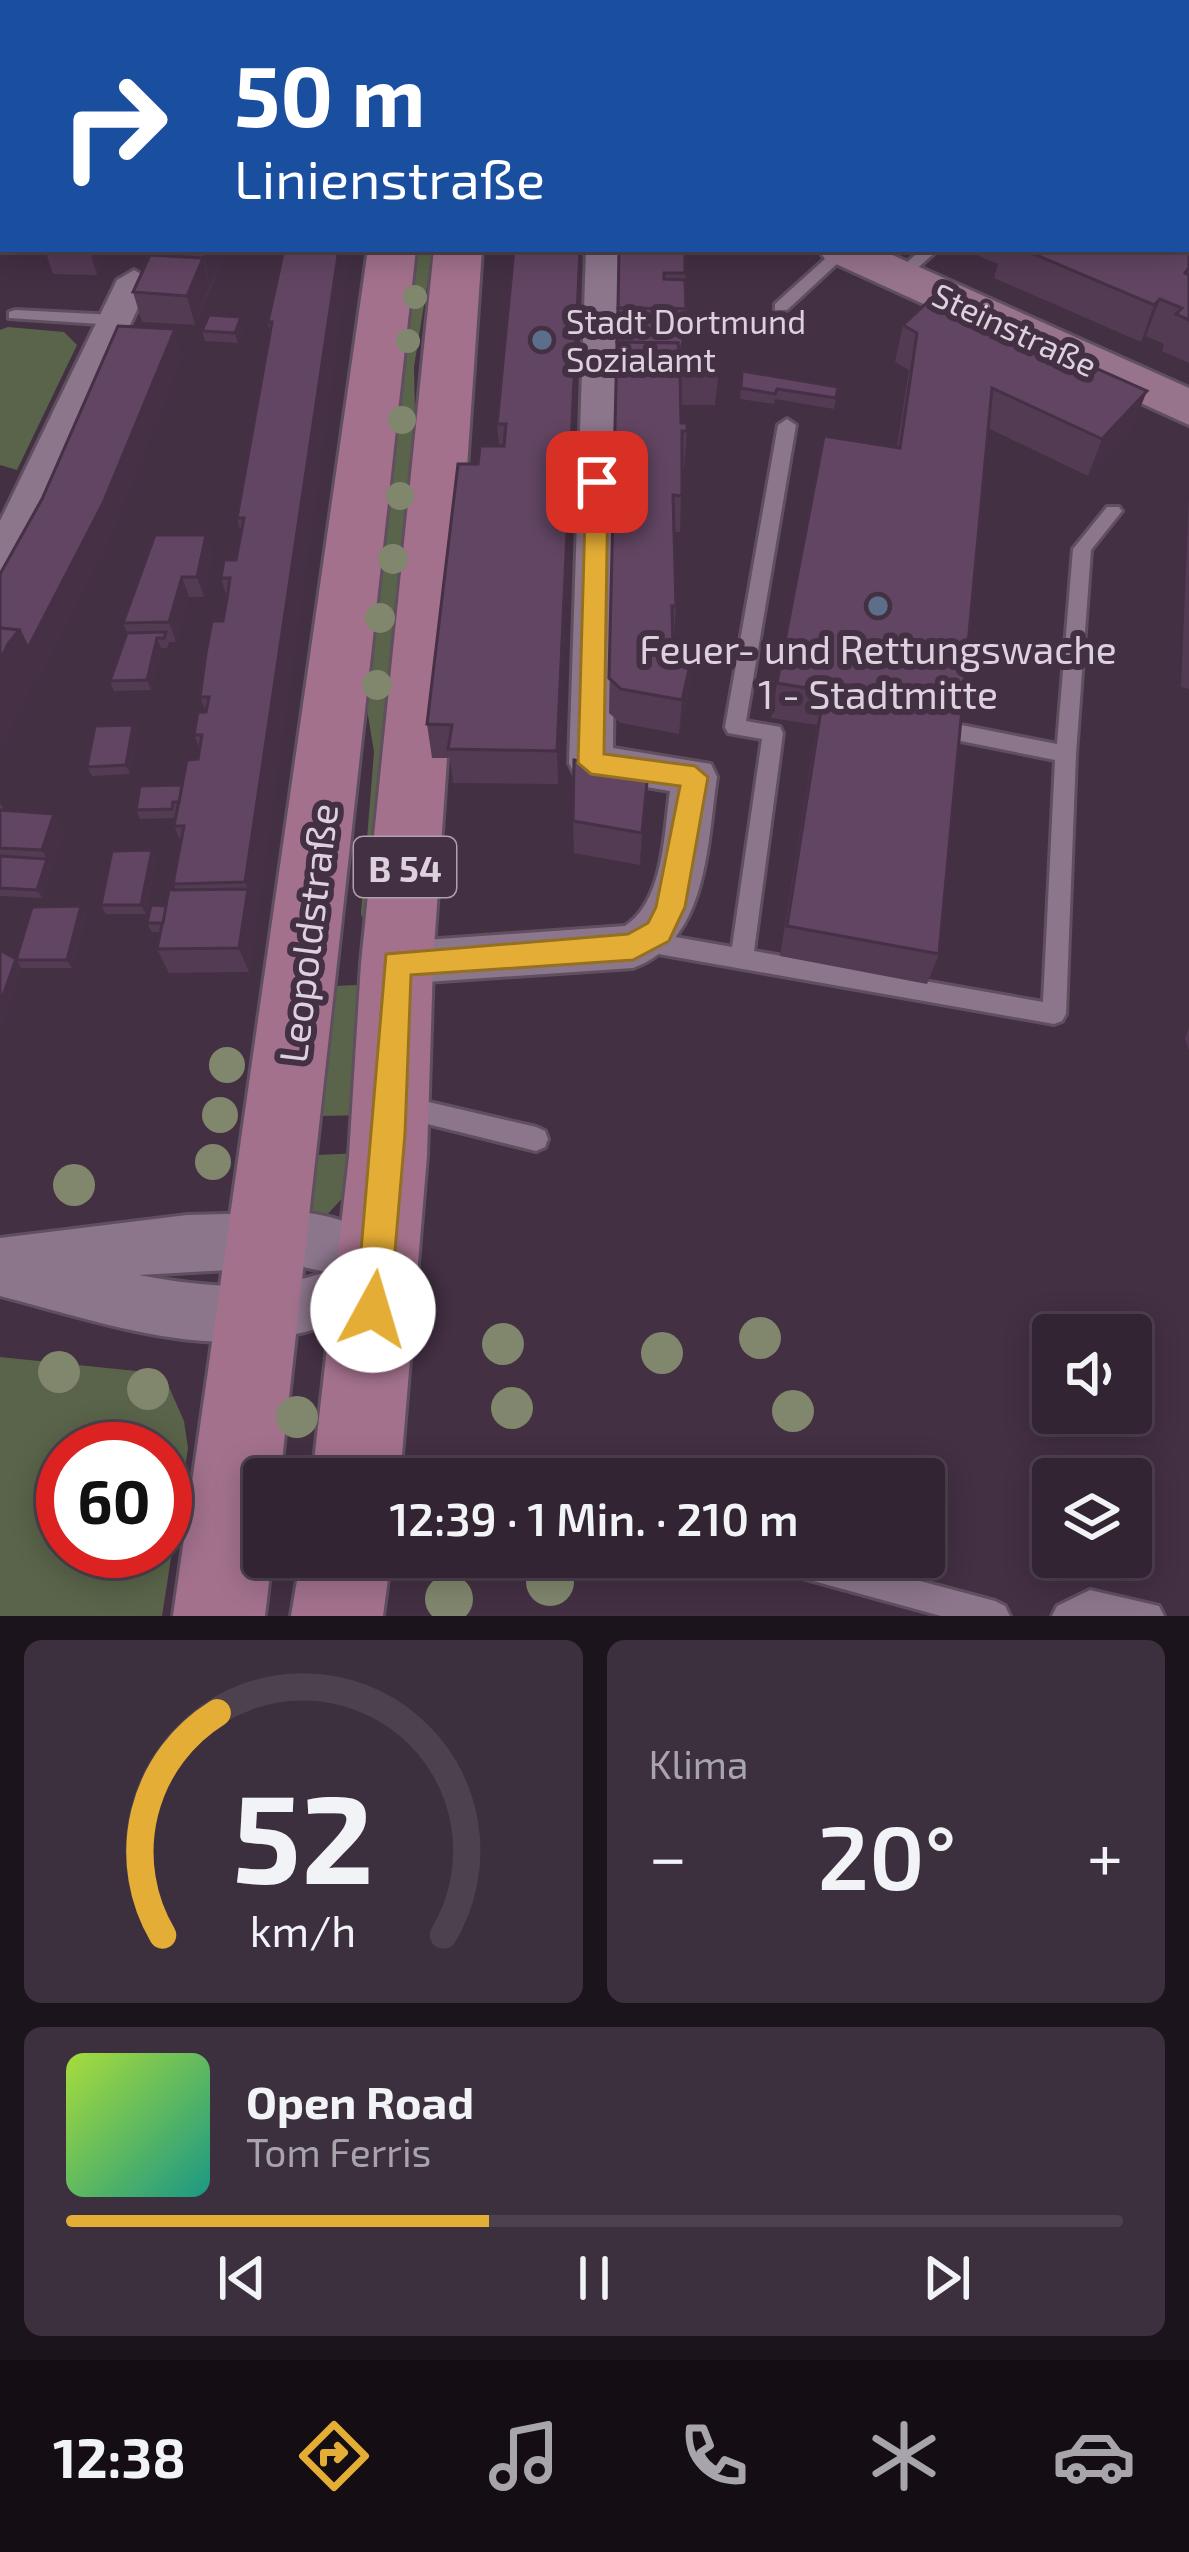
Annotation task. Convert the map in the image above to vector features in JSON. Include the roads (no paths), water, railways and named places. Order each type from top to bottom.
[{"type":"main road","name":"B 54","points":[[358,1458],[391,1105],[397,963],[431,672],[458,252]]},
{"type":"main road","name":"Steinstraße","points":[[854,252],[915,263],[1189,408]]},
{"type":"main road","name":"Leopoldstraße","points":[[219,1616],[311,910],[386,261]]},
{"type":"main road","points":[[311,910],[347,946],[397,963]]},
{"type":"main road","points":[[338,1616],[343,1578]]},
{"type":"street","points":[[397,963],[609,950],[647,942],[659,932],[670,907],[695,777],[591,763],[602,252]]},
{"type":"street","points":[[0,561],[134,280]]},
{"type":"street","points":[[0,1267],[173,1311],[261,1278],[328,1241],[377,1274],[356,1289],[315,1306],[261,1278],[187,1242],[0,1267]]},
{"type":"lane","points":[[781,307],[841,252]]},
{"type":"lane","points":[[15,315],[115,320]]},
{"type":"lane","points":[[741,959],[773,733],[735,727],[787,425]]},
{"type":"lane","points":[[647,942],[1054,1014],[1066,754],[1082,548],[1113,511]]},
{"type":"lane","points":[[951,731],[1066,754]]},
{"type":"lane","points":[[391,1105],[536,1139]]},
{"type":"lane","points":[[854,1578],[995,1616]]},
{"type":"lane","points":[[1067,1616],[1090,1604],[1149,1616]]},
{"type":"place","name":"Stadt Dortmund Sozialamt","points":[[542,340]]},
{"type":"place","name":"Feuer- und Rettungswache 1 - Stadtmitte","points":[[878,606]]}]
